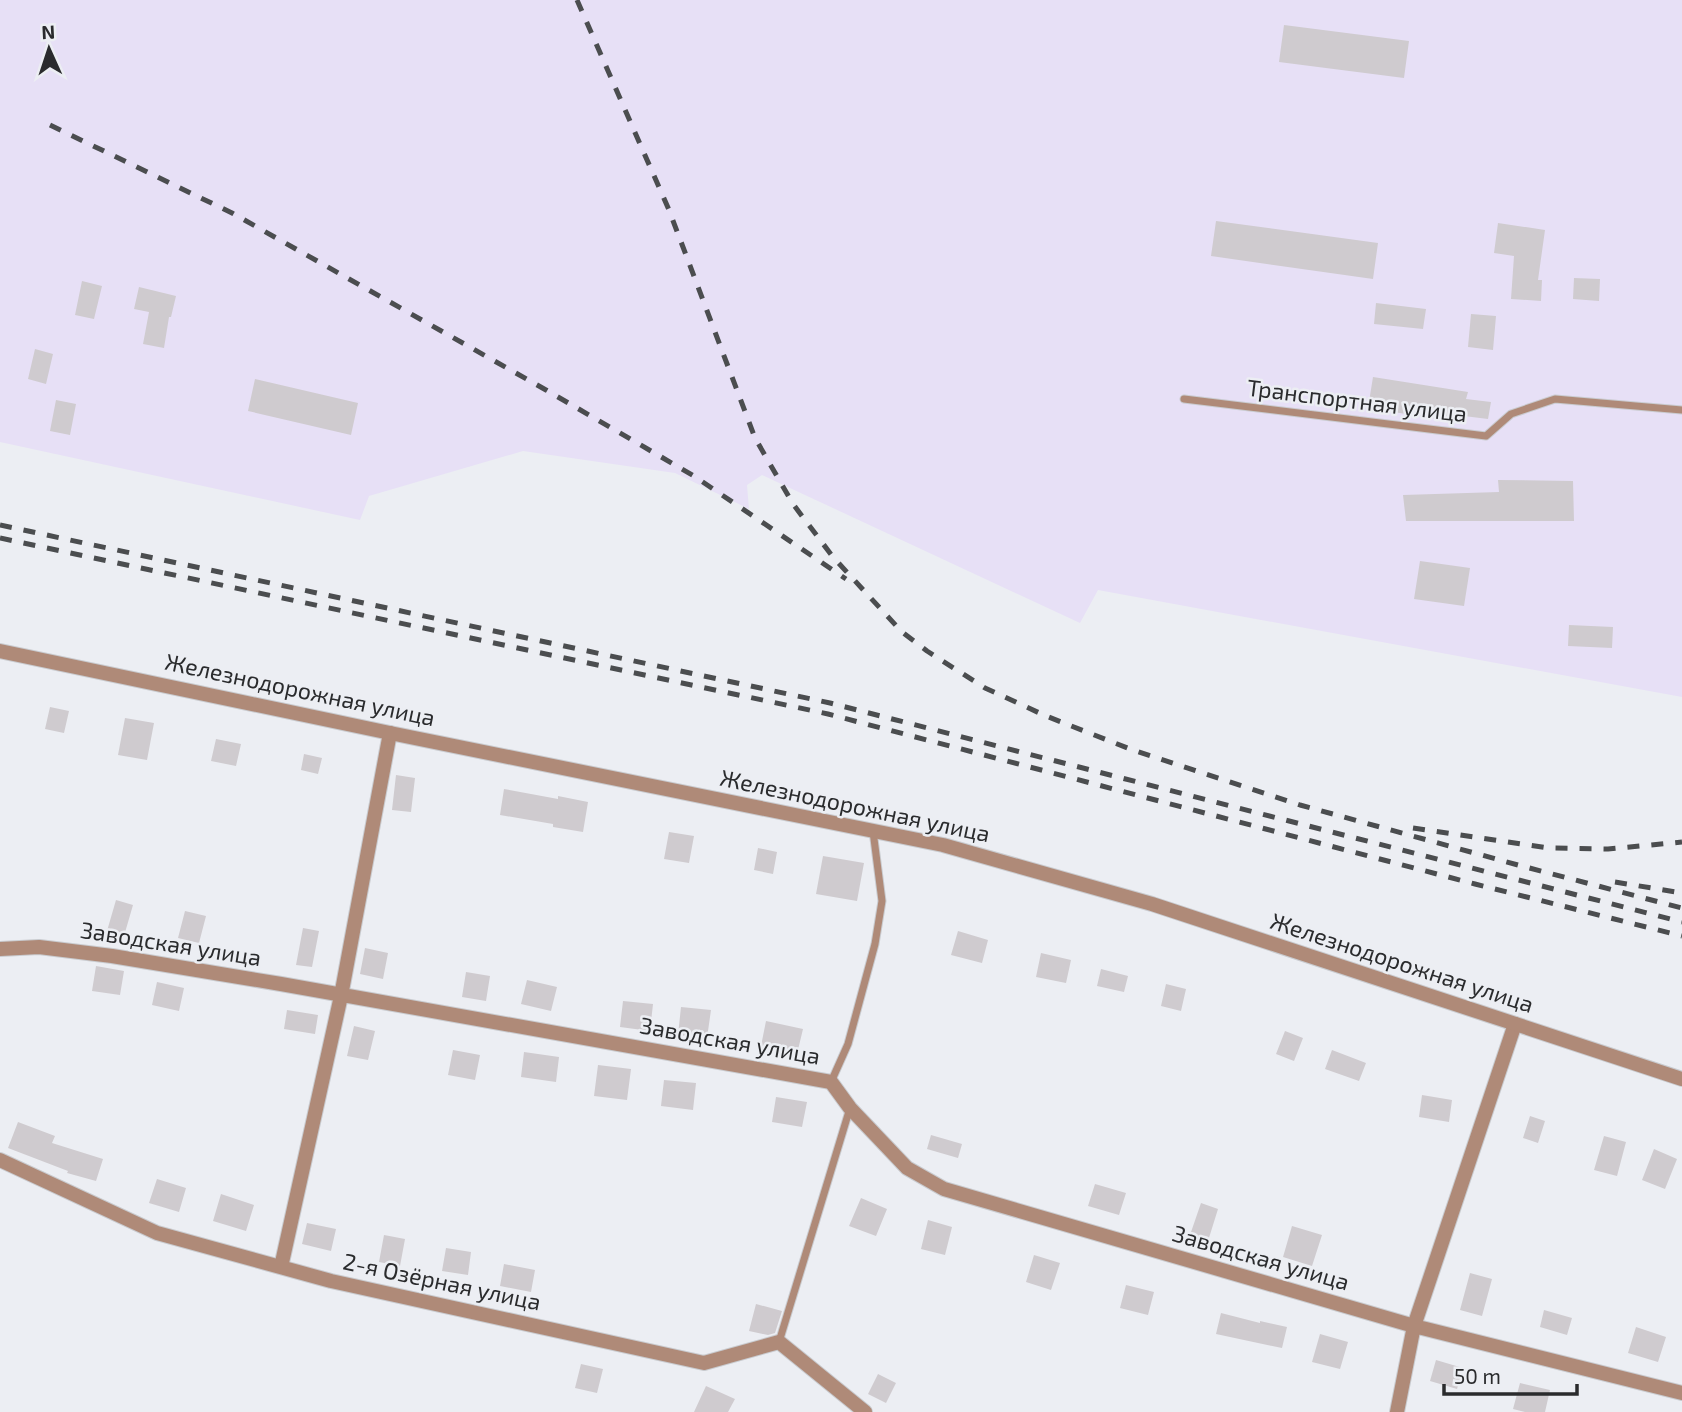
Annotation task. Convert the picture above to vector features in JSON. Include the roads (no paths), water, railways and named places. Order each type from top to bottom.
[{"type":"street","name":"Железнодорожная улица","points":[[0,651],[943,845],[1152,904],[1682,1079]]},
{"type":"street","points":[[281,1267],[341,996],[390,733]]},
{"type":"street","name":"Заводская улица","points":[[0,949],[39,947],[112,956],[831,1082],[850,1108],[907,1168],[944,1189],[1414,1326],[1682,1393]]},
{"type":"street","points":[[1396,1412],[1414,1326],[1515,1024]]},
{"type":"street","name":"2-я Озёрная улица","points":[[0,1160],[156,1233],[331,1281],[704,1363],[779,1342]]},
{"type":"street","points":[[779,1342],[865,1412]]},
{"type":"lane","name":"Транспортная улица","points":[[1184,399],[1486,436],[1511,414],[1555,399],[1682,410]]},
{"type":"lane","points":[[831,1082],[848,1044],[875,944],[883,901],[873,831]]},
{"type":"lane","points":[[779,1342],[850,1108]]},
{"type":"railway","points":[[577,0],[669,210],[755,438],[793,504],[833,557],[902,632],[985,688],[1046,716],[1130,749],[1300,805],[1682,908]]},
{"type":"railway","points":[[50,125],[232,213],[546,390],[694,476],[846,579]]},
{"type":"railway","points":[[0,525],[830,703],[1682,922]]},
{"type":"railway","points":[[0,538],[828,714],[1682,936]]},
{"type":"railway","points":[[1413,828],[1549,848],[1608,849],[1682,842]]},
{"type":"railway","points":[[1615,882],[1682,893]]}]
